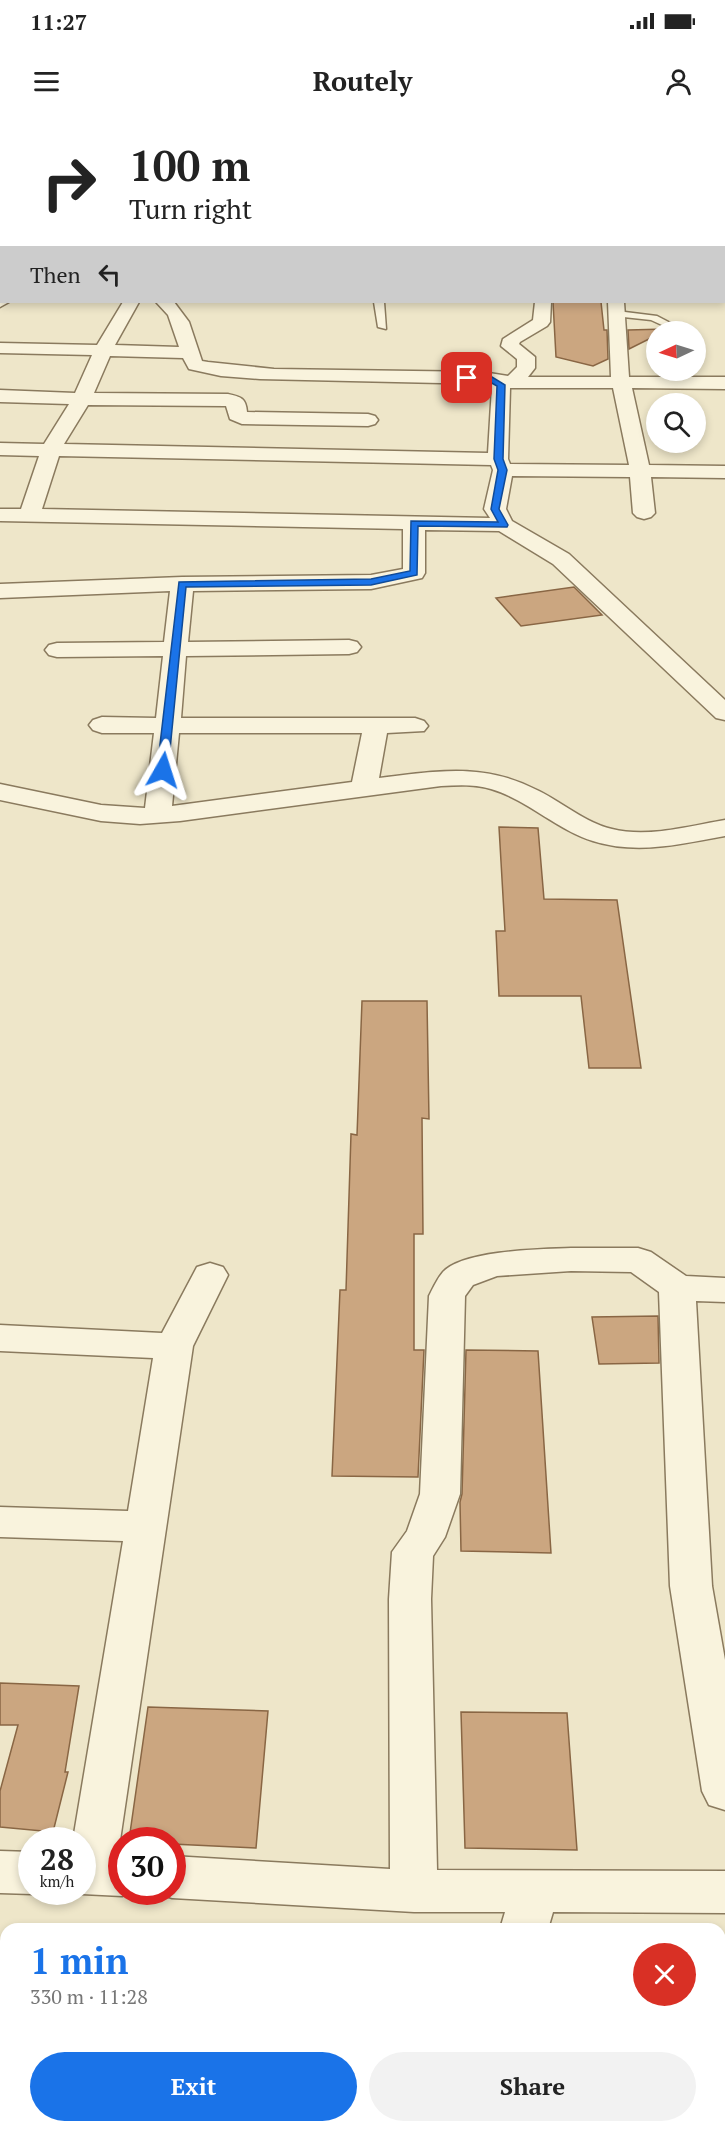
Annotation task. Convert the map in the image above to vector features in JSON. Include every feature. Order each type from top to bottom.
[{"type":"street","points":[[29,516],[51,449],[82,399],[103,351],[130,303]]},
{"type":"street","points":[[165,303],[177,312],[189,354],[195,365],[210,369],[240,373],[374,378],[483,378],[506,382],[725,383]]},
{"type":"street","points":[[504,525],[495,509],[500,464],[501,385],[526,368],[526,357],[510,346],[512,339],[540,322],[543,303]]},
{"type":"street","points":[[617,308],[621,383],[640,471],[645,513]]},
{"type":"street","points":[[0,348],[189,354]]},
{"type":"street","points":[[367,456],[368,420],[374,378]]},
{"type":"street","points":[[0,396],[228,400],[237,403],[237,415],[242,418],[368,420]]},
{"type":"street","points":[[0,449],[367,456],[640,471],[725,472]]},
{"type":"street","points":[[0,515],[504,525],[561,559],[725,713]]},
{"type":"street","points":[[0,591],[182,584],[371,582],[414,573],[414,523]]},
{"type":"street","points":[[158,814],[182,584]]},
{"type":"street","points":[[57,650],[349,647]]},
{"type":"street","points":[[102,725],[415,726]]},
{"type":"street","points":[[364,788],[376,726]]},
{"type":"street","points":[[0,792],[101,813],[140,816],[441,778],[483,778],[507,784],[589,830],[607,836],[651,839],[725,828]]},
{"type":"street","points":[[414,1891],[411,1587],[413,1552],[425,1537],[440,1494],[447,1296],[457,1278],[484,1266],[525,1262],[638,1260],[677,1288],[725,1290]]},
{"type":"street","points":[[98,1874],[146,1527],[174,1346],[210,1275]]},
{"type":"street","points":[[677,1288],[691,1586],[725,1791]]},
{"type":"street","points":[[0,1338],[174,1346]]},
{"type":"street","points":[[0,1522],[146,1527]]},
{"type":"street","points":[[0,1872],[18,1873]]},
{"type":"street","points":[[186,1878],[414,1891],[530,1910],[725,1892]]},
{"type":"lane","points":[[379,303],[382,327]]},
{"type":"lane","points":[[617,308],[664,321]]},
{"type":"building","points":[[553,303],[601,303],[604,330],[607,330],[608,359],[593,366],[556,357]]},
{"type":"building","points":[[628,330],[646,330],[646,340],[629,349]]},
{"type":"building","points":[[574,587],[602,615],[521,626],[496,598]]},
{"type":"building","points":[[499,827],[538,828],[544,899],[617,900],[641,1068],[589,1068],[581,996],[499,996],[496,931],[505,931]]},
{"type":"building","points":[[362,1001],[427,1001],[429,1119],[422,1118],[423,1234],[414,1234],[414,1350],[424,1350],[418,1477],[332,1476],[340,1290],[346,1290],[351,1134],[357,1135]]},
{"type":"building","points":[[658,1316],[659,1363],[599,1364],[592,1317]]},
{"type":"building","points":[[466,1350],[538,1351],[551,1553],[461,1551],[460,1502]]},
{"type":"building","points":[[0,1683],[79,1686],[65,1772],[68,1772],[54,1827],[0,1827],[0,1791],[18,1725],[0,1725]]},
{"type":"building","points":[[148,1707],[268,1711],[256,1848],[186,1845],[186,1827],[131,1827]]},
{"type":"building","points":[[461,1712],[567,1713],[577,1850],[465,1848]]},
{"type":"route","points":[[163,770],[182,584],[371,582],[414,573],[414,523],[504,525],[495,509],[502,470],[498,459],[501,385],[483,378],[467,378]]}]
